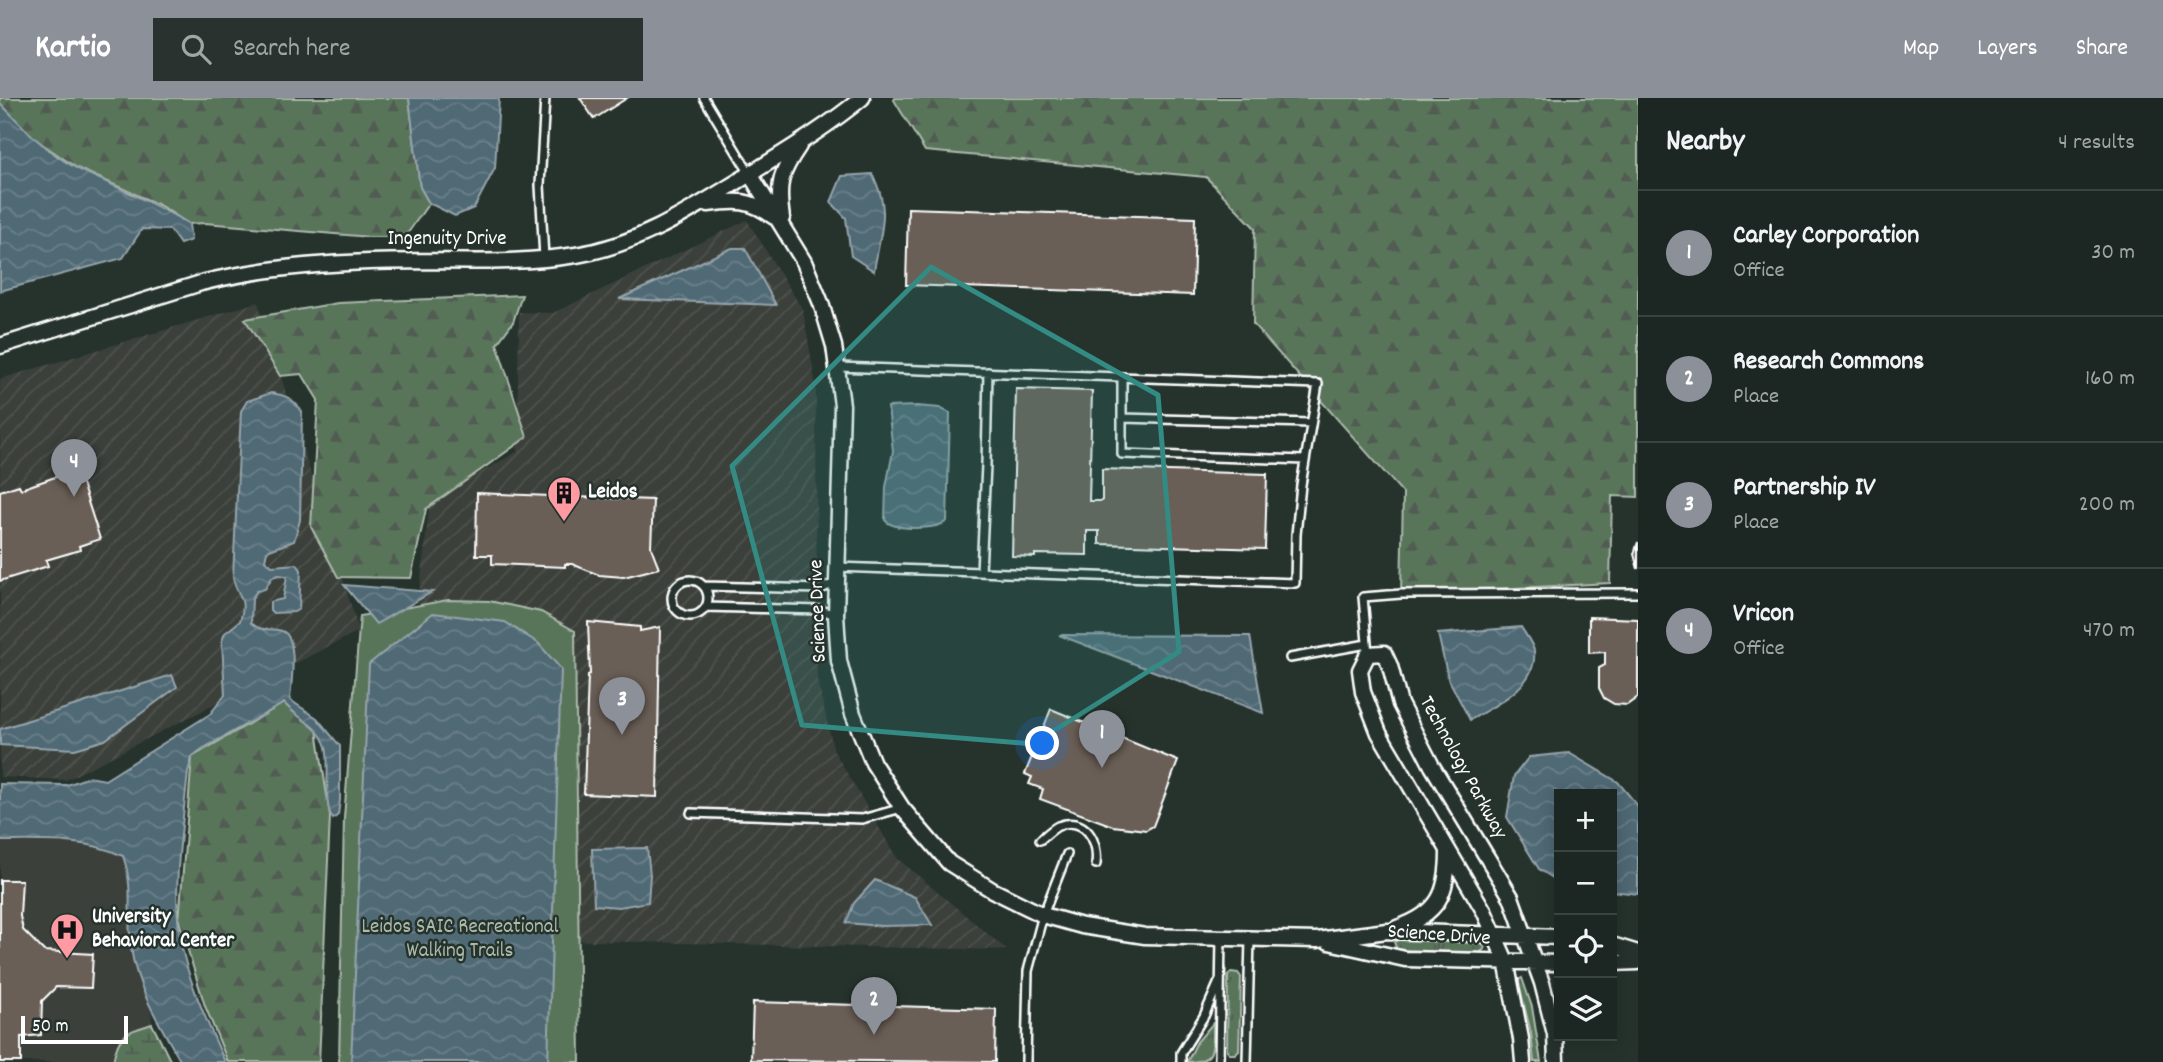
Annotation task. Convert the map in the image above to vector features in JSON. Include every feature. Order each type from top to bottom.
[{"type":"street","name":"Ingenuity Drive","points":[[0,346],[233,275],[288,266],[370,261],[501,262],[545,259],[587,253],[629,241],[666,225],[701,205],[802,142],[862,98]]},
{"type":"street","points":[[783,225],[780,183],[785,168],[802,142]]},
{"type":"street","name":"Science Drive","points":[[750,174],[783,225],[818,292],[838,367],[842,405],[836,615],[839,661],[853,714],[873,763],[902,808],[949,863],[992,890],[1043,915],[1082,926],[1145,936],[1317,940],[1405,959],[1554,963]]},
{"type":"street","points":[[701,205],[727,201],[745,202],[760,207],[783,225]]},
{"type":"street","points":[[1368,649],[1360,670],[1363,691],[1379,733],[1484,911],[1506,961],[1523,1062]]},
{"type":"street","name":"Technology Parkway","points":[[1368,649],[1384,653],[1400,704],[1432,766],[1511,897],[1536,963],[1554,1030]]},
{"type":"street","points":[[1387,931],[1416,921],[1436,904],[1448,877],[1448,850]]},
{"type":"street","name":"Science Drive","points":[[1317,940],[1387,931],[1554,937]]},
{"type":"street","points":[[1617,946],[1638,953]]},
{"type":"street","points":[[1617,963],[1638,962]]},
{"type":"street","name":"Technology Parkway","points":[[1555,1041],[1556,1062]]},
{"type":"lane","points":[[545,98],[540,185],[545,259]]},
{"type":"lane","points":[[704,98],[750,174]]},
{"type":"lane","points":[[836,567],[1295,583],[1296,535],[1318,384],[838,367]]},
{"type":"lane","points":[[981,572],[988,372]]},
{"type":"lane","points":[[1122,377],[1122,454],[1305,460]]},
{"type":"lane","points":[[1122,418],[1311,423]]},
{"type":"lane","points":[[704,586],[708,596],[706,607],[700,614],[689,617],[678,612],[671,602],[673,590],[682,581],[694,580],[704,586],[793,590],[820,589],[836,583]]},
{"type":"lane","points":[[1290,658],[1368,649],[1363,597],[1401,594],[1638,593]]},
{"type":"lane","points":[[706,607],[820,610],[836,615]]},
{"type":"lane","points":[[691,813],[862,819],[902,808]]},
{"type":"lane","points":[[1040,840],[1061,825],[1077,824],[1087,830],[1094,841],[1098,852],[1096,864]]},
{"type":"lane","points":[[1026,1062],[1028,971],[1043,915],[1067,854]]},
{"type":"lane","points":[[1219,1062],[1221,937]]},
{"type":"lane","points":[[1247,1062],[1250,937]]},
{"type":"lane","points":[[1181,1062],[1181,1053],[1204,1016],[1220,979]]},
{"type":"highlighted area","points":[[931,267],[1158,395],[1179,652],[1033,744],[802,725],[732,466]]},
{"type":"shaded area","points":[[747,220],[803,310],[816,386],[817,679],[834,751],[897,858],[1007,950],[548,940],[417,613],[430,501],[517,452],[519,312],[553,313]]},
{"type":"shaded area","points":[[258,302],[359,631],[66,780],[0,777],[0,379]]},
{"type":"shaded area","name":"University Behavioral Center","points":[[0,841],[72,843],[106,848],[123,856],[131,892],[131,948],[136,972],[151,1007],[152,1024],[126,1032],[113,1062],[0,1062]]},
{"type":"green space","points":[[0,98],[409,98],[420,187],[429,203],[405,237],[370,237],[205,223],[189,224],[159,205],[77,168],[32,137],[0,103]]},
{"type":"green space","points":[[895,98],[1638,98],[1638,497],[1612,496],[1610,583],[1401,594],[1403,493],[1253,324],[1255,228],[1206,177],[925,151]]},
{"type":"green space","points":[[522,295],[513,322],[497,344],[527,437],[426,509],[411,578],[338,577],[311,527],[318,400],[302,374],[280,376],[245,319],[338,303]]},
{"type":"green space","name":"Leidos SAIC Recreational Walking Trails","points":[[448,600],[489,601],[541,612],[575,631],[580,1062],[339,1062],[344,818],[360,616]]},
{"type":"green space","points":[[284,703],[317,730],[330,816],[319,1062],[228,1062],[205,1006],[179,921],[192,757]]},
{"type":"green space","points":[[1400,939],[1480,940],[1485,948],[1480,953],[1397,950],[1394,942]]},
{"type":"green space","points":[[1231,972],[1238,973],[1241,977],[1239,1050],[1235,1054],[1230,1054],[1227,1050],[1228,976]]},
{"type":"green space","points":[[1522,978],[1532,1007],[1541,1062],[1534,1062],[1531,1033],[1518,980]]},
{"type":"green space","points":[[1213,1023],[1211,1052],[1204,1059],[1187,1062],[1197,1042]]},
{"type":"green space","points":[[152,1024],[171,1062],[113,1062],[118,1045],[125,1035]]},
{"type":"water","points":[[409,98],[499,98],[495,168],[474,208],[455,216],[429,203],[420,187]]},
{"type":"water","points":[[0,103],[56,156],[189,224],[191,240],[180,244],[170,230],[142,229],[123,258],[0,291]]},
{"type":"water","points":[[872,174],[882,199],[883,211],[874,271],[851,256],[846,218],[831,202],[842,176]]},
{"type":"water","points":[[732,248],[745,248],[776,305],[619,299]]},
{"type":"water","points":[[271,393],[289,398],[302,412],[300,520],[294,541],[267,551],[265,560],[272,566],[297,564],[301,570],[299,609],[294,612],[273,613],[270,610],[270,602],[283,599],[287,576],[272,577],[265,589],[257,591],[252,598],[251,623],[263,629],[282,631],[287,635],[291,642],[293,662],[290,700],[317,718],[340,746],[338,815],[333,819],[328,804],[327,755],[323,739],[284,703],[192,757],[179,850],[179,929],[191,980],[225,1062],[181,1062],[151,1007],[134,963],[130,936],[129,880],[123,856],[79,843],[0,841],[0,784],[67,785],[89,777],[105,780],[210,714],[225,695],[222,641],[225,633],[240,621],[243,606],[233,577],[241,411],[247,401]]},
{"type":"water","points":[[888,407],[940,408],[950,413],[947,521],[934,526],[906,528],[885,520],[886,487],[893,451]]},
{"type":"water","points":[[344,585],[432,592],[376,624]]},
{"type":"water","name":"Leidos SAIC Recreational Walking Trails","points":[[433,613],[505,622],[538,643],[561,669],[548,1062],[351,1062],[369,664]]},
{"type":"water","points":[[1521,627],[1534,651],[1529,674],[1513,693],[1470,720],[1448,678],[1438,634]]},
{"type":"water","points":[[1059,635],[1250,636],[1263,713]]},
{"type":"water","points":[[172,675],[177,687],[105,740],[75,749],[0,745],[0,729]]},
{"type":"water","points":[[1569,753],[1618,782],[1638,806],[1638,894],[1617,892],[1617,789],[1554,789],[1554,879],[1539,869],[1507,817],[1514,776],[1529,757]]},
{"type":"water","points":[[647,848],[650,875],[648,902],[619,907],[594,905],[592,849]]},
{"type":"water","points":[[875,880],[915,897],[932,925],[882,926],[846,923],[854,903]]},
{"type":"building","points":[[580,98],[627,98],[594,119]]},
{"type":"building","points":[[908,208],[1195,218],[1193,295],[906,285]]},
{"type":"building","points":[[1016,389],[1092,391],[1089,501],[1102,501],[1102,469],[1267,474],[1265,549],[1099,544],[1099,531],[1087,531],[1087,555],[1012,556]]},
{"type":"building","points":[[79,474],[100,539],[79,546],[80,550],[46,560],[48,566],[0,581],[0,491],[19,485],[21,489],[58,476],[60,479]]},
{"type":"building","name":"Leidos","points":[[477,493],[653,500],[651,547],[659,568],[624,577],[599,575],[572,564],[565,564],[565,567],[492,564],[492,555],[476,555]]},
{"type":"building","points":[[1638,542],[1638,569],[1634,554]]},
{"type":"building","points":[[1589,617],[1638,619],[1638,697],[1627,705],[1614,704],[1604,698],[1599,688],[1599,668],[1605,665],[1605,652],[1589,653]]},
{"type":"building","points":[[588,622],[640,627],[640,631],[660,627],[657,797],[584,794],[590,674]]},
{"type":"building","points":[[1051,709],[1178,761],[1153,826],[1146,830],[1113,826],[1040,799],[1043,789],[1029,784],[1032,777],[1025,774]]},
{"type":"building","points":[[0,880],[22,880],[20,916],[23,930],[44,951],[93,954],[91,988],[56,987],[42,1001],[41,1035],[21,1037],[21,1062],[0,1062]]},
{"type":"building","points":[[753,1002],[996,1009],[995,1062],[751,1060]]},
{"type":"place","name":"Vricon","points":[[74,497]]},
{"type":"place","name":"Leidos","points":[[564,523]]},
{"type":"place","name":"Partnership IV","points":[[622,735]]},
{"type":"place","name":"Carley Corporation","points":[[1102,768]]},
{"type":"place","name":"University Behavioral Center","points":[[67,960]]},
{"type":"place","name":"Research Commons","points":[[874,1035]]}]
